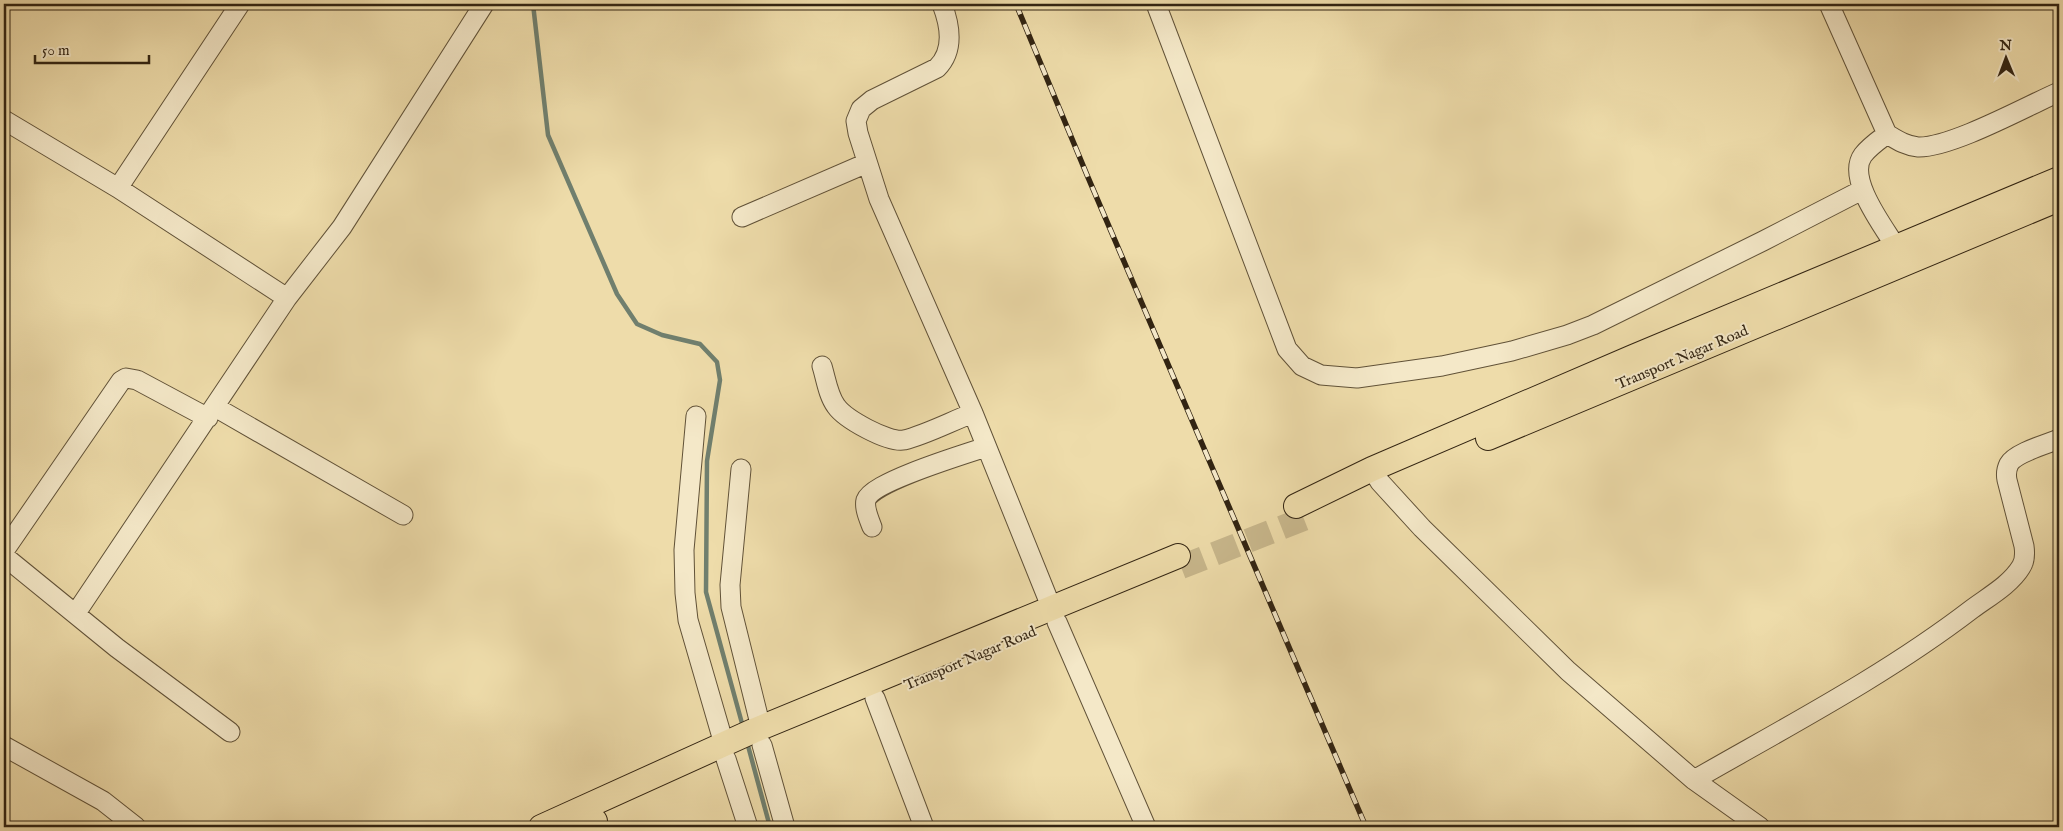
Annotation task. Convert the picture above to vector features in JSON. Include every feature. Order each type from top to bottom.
[{"type":"main road","name":"Transport Nagar Road","points":[[1301,512],[1376,476],[1896,247],[2059,179]]},
{"type":"main road","name":"Transport Nagar Road","points":[[1376,476],[2059,199]]},
{"type":"main road","name":"Transport Nagar Road","points":[[759,737],[875,698],[1179,561]]},
{"type":"main road","points":[[572,825],[728,750],[1054,616]]},
{"type":"main road","points":[[572,825],[728,750]]},
{"type":"street","points":[[118,188],[240,4]]},
{"type":"street","points":[[76,613],[287,298],[342,227],[484,4]]},
{"type":"street","points":[[942,4],[950,36],[948,52],[943,62],[937,68],[872,100],[857,115],[858,133],[879,199],[973,413],[1054,616],[1146,827]]},
{"type":"street","points":[[1156,4],[1287,349],[1302,366],[1321,375],[1357,378],[1442,366],[1512,351],[1567,335],[1681,282],[1862,190]]},
{"type":"street","points":[[1829,4],[1887,134],[1904,144],[1919,147],[1943,142],[1970,133],[2059,92]]},
{"type":"street","points":[[4,120],[118,188],[287,298]]},
{"type":"street","points":[[1887,134],[1863,155],[1859,170],[1862,190],[1896,247]]},
{"type":"street","points":[[742,217],[867,163]]},
{"type":"street","points":[[822,366],[832,398],[840,412],[890,439],[904,440],[973,413]]},
{"type":"street","points":[[4,551],[121,381],[126,378],[137,380],[211,413],[403,515]]},
{"type":"street","points":[[696,416],[684,550],[688,620],[728,750],[748,827]]},
{"type":"street","points":[[1694,780],[1885,670],[2012,579],[2022,567],[2025,557],[2024,546],[2006,480],[2009,462],[2059,439]]},
{"type":"street","points":[[872,527],[866,503],[867,498],[877,490],[895,479],[986,447]]},
{"type":"street","points":[[741,469],[730,585],[732,607],[759,737],[785,827]]},
{"type":"street","points":[[1376,476],[1422,528],[1568,671],[1694,780],[1760,827]]},
{"type":"street","points":[[4,556],[117,648],[230,732]]},
{"type":"street","points":[[875,698],[924,827]]},
{"type":"street","points":[[4,746],[103,801],[136,827]]},
{"type":"waterway","points":[[533,4],[548,135],[617,294],[637,324],[662,335],[700,344],[717,362],[720,380],[707,461],[706,592],[743,727]]},
{"type":"waterway","points":[[747,742],[770,827]]},
{"type":"tunnel","points":[[1181,567],[1306,518]]},
{"type":"railway","points":[[1016,4],[1087,175],[1366,827]]}]
